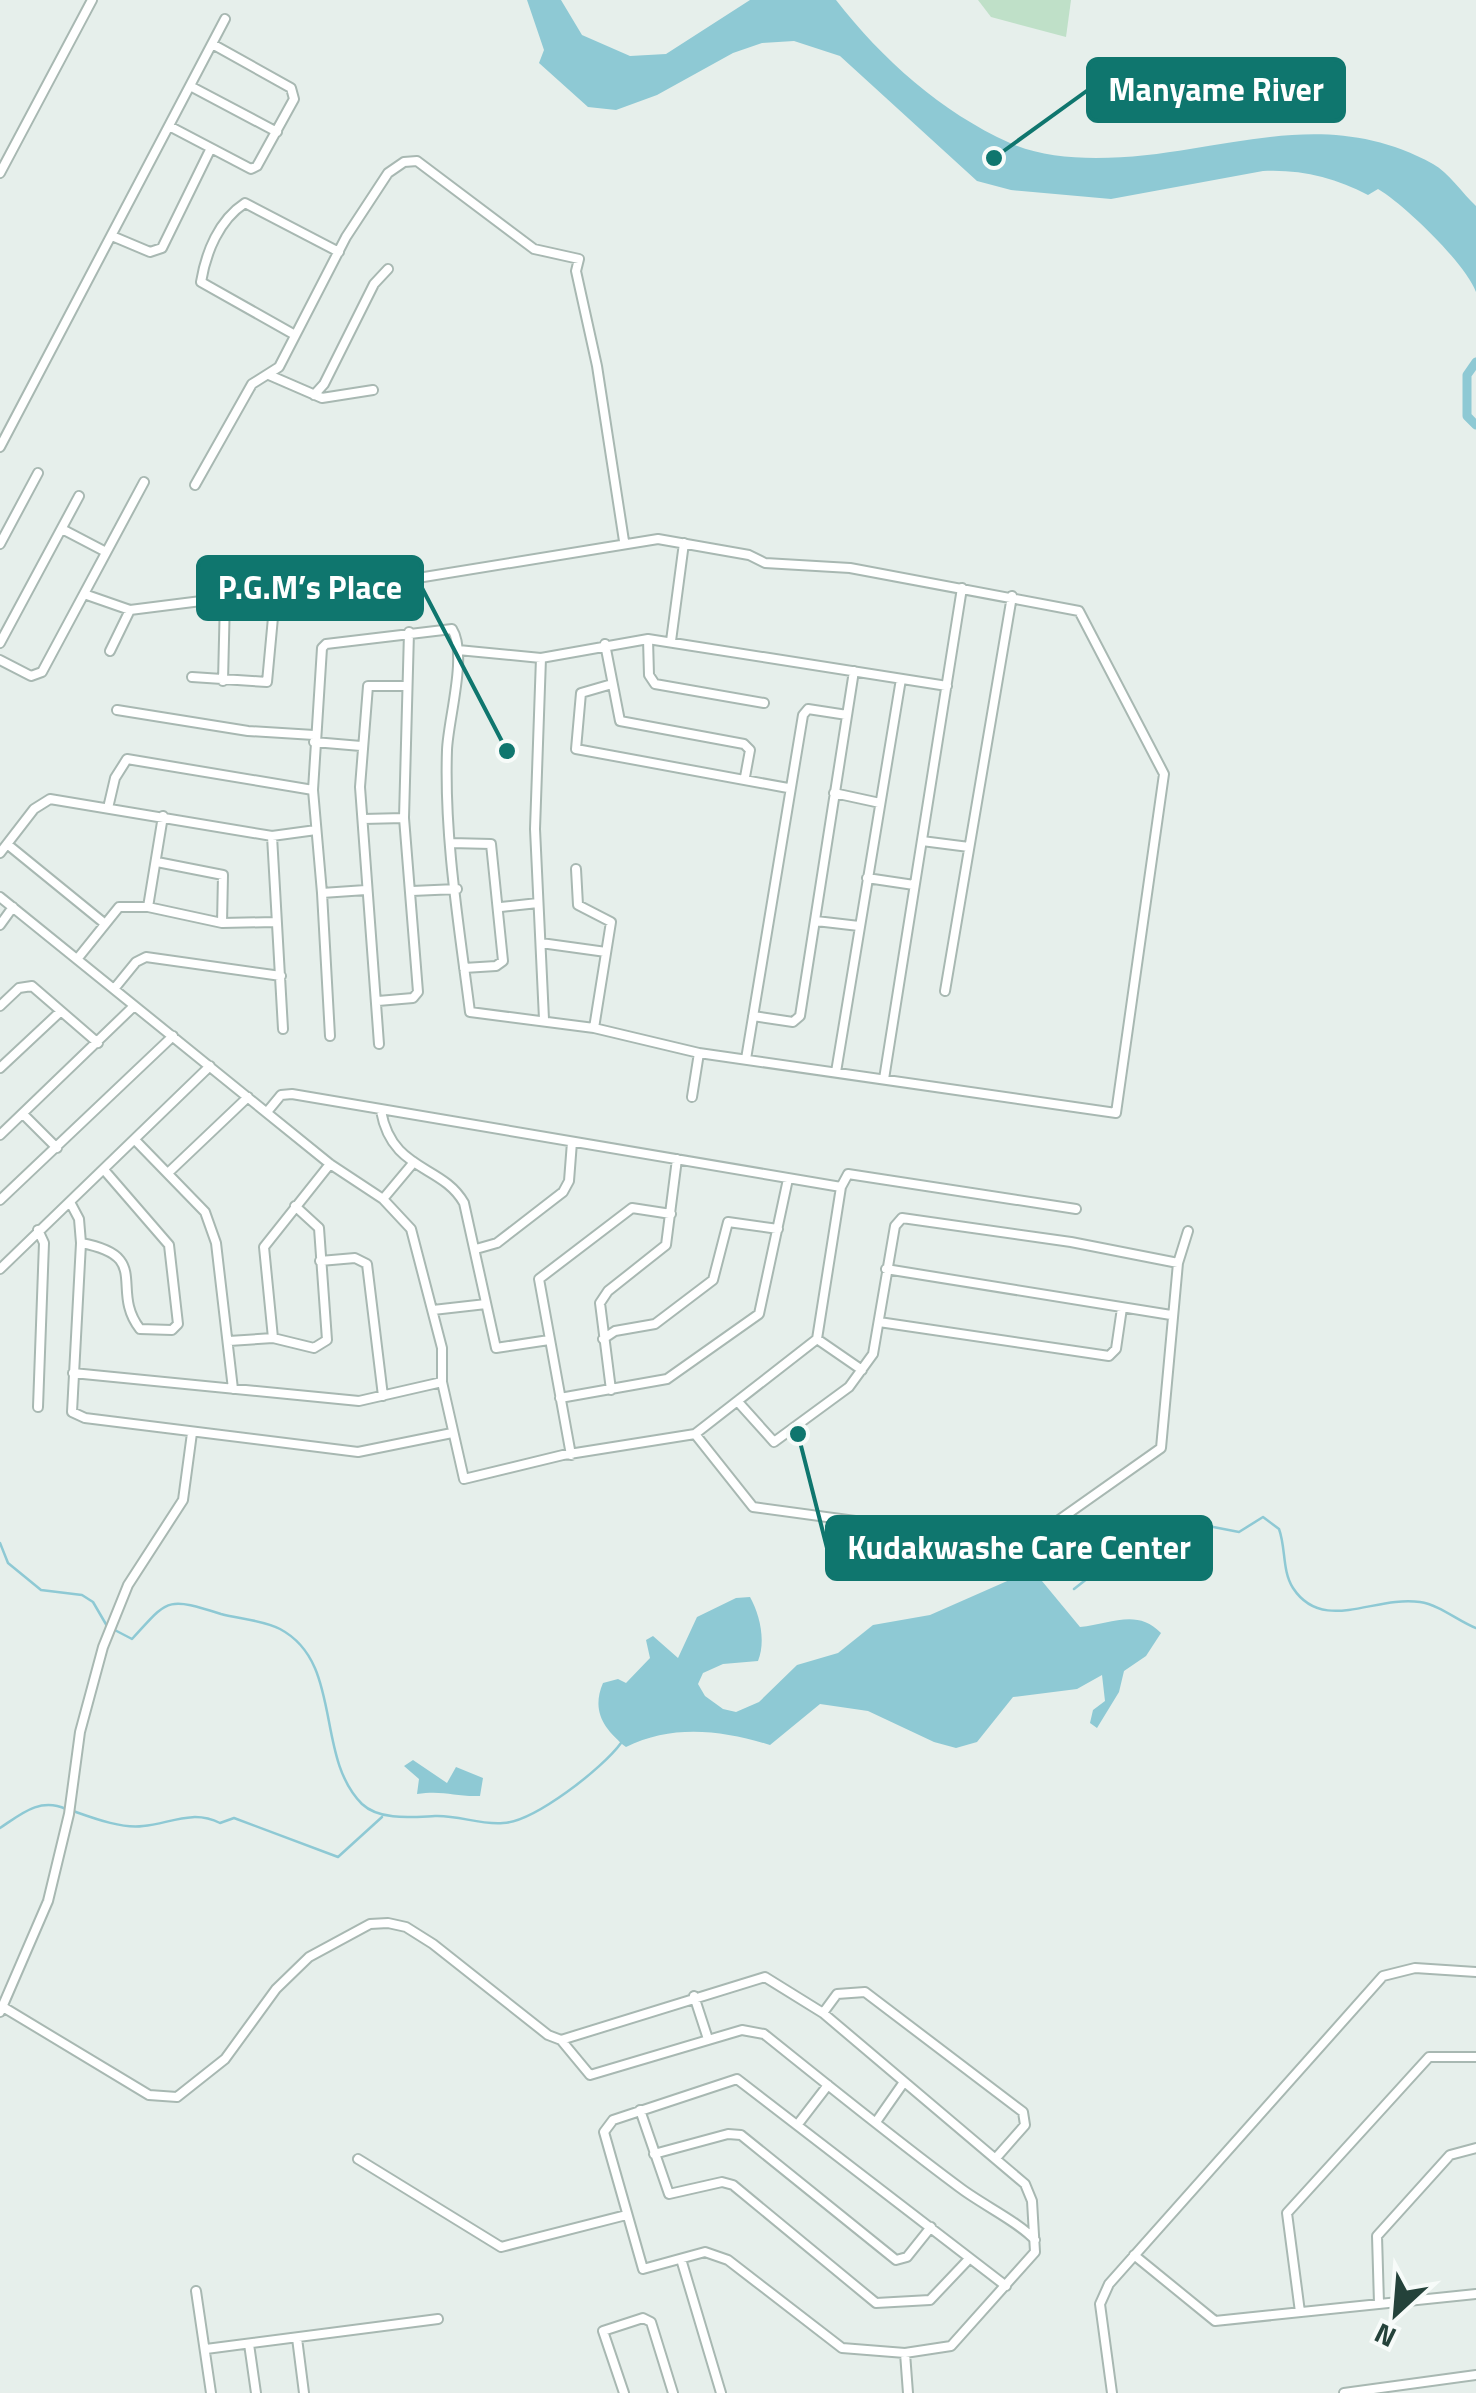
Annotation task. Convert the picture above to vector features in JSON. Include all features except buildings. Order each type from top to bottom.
[{"type":"street","points":[[0,174],[92,0]]},
{"type":"street","points":[[0,447],[224,20]]},
{"type":"street","points":[[171,127],[251,169],[258,166],[277,132],[294,99],[291,88],[214,45]]},
{"type":"street","points":[[192,87],[277,132]]},
{"type":"street","points":[[112,236],[150,252],[162,248],[210,150]]},
{"type":"street","points":[[195,485],[252,384],[280,367],[340,252],[388,173],[404,162],[417,161],[534,249],[580,259],[576,270],[595,355],[624,542]]},
{"type":"street","points":[[296,335],[202,282],[214,240],[230,213],[245,204],[340,252]]},
{"type":"street","points":[[314,395],[324,384],[374,284],[388,270]]},
{"type":"street","points":[[268,374],[326,399],[373,390]]},
{"type":"street","points":[[0,544],[38,473]]},
{"type":"street","points":[[0,660],[31,676],[42,672],[144,482]]},
{"type":"street","points":[[0,643],[78,496]]},
{"type":"street","points":[[62,529],[106,552]]},
{"type":"street","points":[[84,594],[130,610],[225,598],[307,596],[624,542],[684,543],[750,555],[765,563],[850,568],[1071,608],[1087,620],[1164,774],[1116,1112],[699,1053],[544,1019],[470,1012],[451,843],[447,748],[458,650],[452,629],[323,646],[313,790],[330,1036]]},
{"type":"street","points":[[672,641],[684,543]]},
{"type":"street","points":[[884,1079],[962,588]]},
{"type":"street","points":[[192,678],[262,684],[270,677],[275,596]]},
{"type":"street","points":[[944,991],[1012,596]]},
{"type":"street","points":[[223,681],[225,598]]},
{"type":"street","points":[[110,651],[130,610]]},
{"type":"street","points":[[378,1001],[413,998],[418,992],[404,818],[410,632]]},
{"type":"street","points":[[458,650],[541,658],[648,639],[948,686]]},
{"type":"street","points":[[648,639],[649,675],[655,684],[764,703]]},
{"type":"street","points":[[605,644],[620,720],[744,744],[750,750],[745,778]]},
{"type":"street","points":[[541,658],[534,829],[544,1019]]},
{"type":"street","points":[[752,1016],[793,1022],[800,1016],[854,671]]},
{"type":"street","points":[[836,1072],[900,679]]},
{"type":"street","points":[[612,684],[581,693],[576,749],[788,788]]},
{"type":"street","points":[[378,1044],[378,1001],[366,890],[361,746],[368,686],[406,686]]},
{"type":"street","points":[[746,1059],[803,715],[808,708],[847,715]]},
{"type":"street","points":[[117,710],[361,746]]},
{"type":"street","points":[[108,808],[114,778],[127,759],[313,790]]},
{"type":"street","points":[[834,793],[880,803]]},
{"type":"street","points":[[0,853],[46,800],[272,836],[316,830]]},
{"type":"street","points":[[148,908],[163,816]]},
{"type":"street","points":[[362,819],[404,818]]},
{"type":"street","points":[[272,836],[283,1029]]},
{"type":"street","points":[[922,841],[970,847]]},
{"type":"street","points":[[451,843],[491,844],[501,907],[503,960],[496,966],[464,968]]},
{"type":"street","points":[[7,844],[104,923]]},
{"type":"street","points":[[157,862],[222,875],[222,923]]},
{"type":"street","points":[[576,869],[578,905],[610,919],[594,1028]]},
{"type":"street","points":[[868,878],[914,885]]},
{"type":"street","points":[[412,892],[457,889]]},
{"type":"street","points":[[322,893],[366,890]]},
{"type":"street","points":[[0,897],[330,1164],[383,1199],[411,1229],[443,1353],[442,1382],[464,1479],[571,1454],[695,1434],[739,1403],[818,1339],[840,1187],[848,1174],[1076,1209]]},
{"type":"street","points":[[501,907],[538,903]]},
{"type":"street","points":[[78,958],[104,923],[125,904],[222,923],[275,922]]},
{"type":"street","points":[[0,925],[13,908]]},
{"type":"street","points":[[816,921],[859,926]]},
{"type":"street","points":[[541,943],[606,952]]},
{"type":"street","points":[[114,988],[136,962],[146,957],[280,976]]},
{"type":"street","points":[[0,1006],[26,985],[98,1042]]},
{"type":"street","points":[[0,1135],[134,1006]]},
{"type":"street","points":[[0,1068],[60,1011]]},
{"type":"street","points":[[0,1200],[172,1036]]},
{"type":"street","points":[[692,1097],[699,1053]]},
{"type":"street","points":[[0,1269],[210,1066]]},
{"type":"street","points":[[267,1112],[281,1095],[292,1094],[840,1187]]},
{"type":"street","points":[[168,1173],[248,1097]]},
{"type":"street","points":[[381,1111],[388,1138],[414,1162],[455,1188],[476,1249],[496,1348],[549,1340]]},
{"type":"street","points":[[23,1114],[57,1148]]},
{"type":"street","points":[[136,1141],[203,1208],[214,1237],[232,1389]]},
{"type":"street","points":[[476,1249],[497,1243],[563,1192],[569,1181],[572,1142]]},
{"type":"street","points":[[611,1390],[599,1310],[604,1296],[666,1245],[677,1159]]},
{"type":"street","points":[[383,1199],[414,1162]]},
{"type":"street","points":[[273,1338],[263,1251],[330,1164]]},
{"type":"street","points":[[81,1243],[103,1247],[122,1258],[127,1268],[128,1314],[140,1328],[172,1330],[178,1324],[169,1245],[105,1171]]},
{"type":"street","points":[[560,1398],[678,1374],[759,1314],[788,1179]]},
{"type":"street","points":[[70,1202],[80,1219],[81,1243],[72,1412],[85,1418],[192,1433],[358,1452],[452,1433]]},
{"type":"street","points":[[228,1341],[273,1338],[314,1348],[327,1340],[318,1224],[295,1206]]},
{"type":"street","points":[[571,1454],[539,1278],[632,1208],[671,1214]]},
{"type":"street","points":[[739,1403],[774,1442],[850,1388],[873,1354],[886,1268],[895,1226],[902,1218],[1071,1242],[1178,1263]]},
{"type":"street","points":[[604,1340],[616,1331],[655,1324],[712,1280],[728,1222],[778,1230]]},
{"type":"street","points":[[38,1230],[44,1243],[38,1407]]},
{"type":"street","points":[[695,1434],[753,1508],[1025,1544],[1161,1448],[1171,1315],[1178,1263],[1188,1230]]},
{"type":"street","points":[[320,1262],[355,1258],[367,1264],[383,1396]]},
{"type":"street","points":[[886,1268],[1171,1315]]},
{"type":"street","points":[[433,1310],[486,1304]]},
{"type":"street","points":[[879,1322],[1108,1356],[1116,1349],[1122,1308]]},
{"type":"street","points":[[818,1339],[862,1370]]},
{"type":"street","points":[[73,1373],[359,1400],[442,1382]]},
{"type":"street","points":[[192,1433],[182,1500],[116,1606],[80,1732],[70,1810],[48,1902],[1,2009],[149,2095],[176,2097],[225,2059],[276,1989],[309,1957],[370,1924],[406,1926],[548,2035],[561,2040],[590,2075],[742,2030],[757,2031],[996,2215],[1024,2227],[1035,2240]]},
{"type":"street","points":[[1112,2393],[1100,2304],[1108,2284],[1384,1976],[1415,1968],[1476,1972]]},
{"type":"street","points":[[561,2040],[758,1976],[779,1984],[823,2012],[996,2158],[1029,2191],[1034,2252],[1006,2286],[952,2346],[905,2353],[842,2348],[723,2257],[705,2252],[643,2269],[604,2132],[614,2120],[737,2079],[1006,2286]]},
{"type":"street","points":[[823,2012],[837,1994],[866,1992],[1023,2112],[1025,2125],[996,2158]]},
{"type":"street","points":[[694,1996],[708,2039]]},
{"type":"street","points":[[1300,2312],[1287,2213],[1428,2057],[1476,2057]]},
{"type":"street","points":[[876,2122],[904,2082]]},
{"type":"street","points":[[798,2124],[828,2085]]},
{"type":"street","points":[[640,2110],[669,2194],[728,2182],[883,2306],[930,2300],[968,2260]]},
{"type":"street","points":[[654,2154],[728,2134],[740,2135],[896,2260],[907,2257],[930,2228]]},
{"type":"street","points":[[1379,2304],[1377,2236],[1450,2155],[1476,2148]]},
{"type":"street","points":[[358,2159],[500,2247],[626,2215]]},
{"type":"street","points":[[1134,2255],[1214,2322],[1476,2294]]},
{"type":"street","points":[[681,2259],[721,2393]]},
{"type":"street","points":[[196,2292],[211,2393]]},
{"type":"street","points":[[624,2393],[603,2330],[643,2318],[651,2322],[673,2393]]},
{"type":"street","points":[[206,2349],[438,2319]]},
{"type":"street","points":[[297,2338],[304,2393]]},
{"type":"street","points":[[249,2344],[256,2393]]},
{"type":"street","points":[[905,2353],[908,2393]]},
{"type":"street","points":[[1344,2393],[1476,2375]]},
{"type":"green space","points":[[978,0],[1071,0],[1066,37],[991,17]]},
{"type":"water","points":[[527,0],[561,0],[582,35],[630,56],[666,54],[750,0],[836,0],[893,63],[937,100],[1010,143],[1052,155],[1123,157],[1313,134],[1372,141],[1402,150],[1439,168],[1476,206],[1476,292],[1460,266],[1433,236],[1378,189],[1368,195],[1317,176],[1277,171],[1111,199],[1011,190],[977,181],[840,56],[794,41],[762,43],[733,53],[657,95],[616,110],[588,107],[539,63],[544,50]]},
{"type":"water","points":[[1021,1575],[1037,1575],[1080,1627],[1133,1619],[1152,1625],[1161,1633],[1146,1656],[1124,1671],[1119,1692],[1097,1728],[1090,1723],[1093,1710],[1105,1701],[1102,1675],[1077,1689],[1013,1697],[977,1742],[956,1748],[868,1711],[820,1704],[770,1745],[715,1733],[679,1732],[626,1747],[611,1733],[599,1711],[603,1683],[618,1679],[626,1683],[650,1658],[646,1640],[653,1636],[678,1658],[697,1617],[736,1598],[750,1597],[757,1612],[762,1637],[758,1661],[723,1664],[703,1673],[698,1684],[705,1696],[723,1709],[736,1712],[759,1702],[797,1665],[838,1653],[873,1625],[930,1615]]},
{"type":"water","points":[[413,1760],[447,1783],[456,1767],[483,1778],[480,1796],[417,1794],[419,1779],[404,1766]]},
{"type":"waterway","points":[[1476,362],[1467,375],[1467,416],[1476,425]]},
{"type":"waterway","points":[[1074,1589],[1134,1542],[1146,1526],[1184,1528],[1198,1524],[1239,1532],[1263,1517],[1279,1529],[1290,1581],[1305,1602],[1335,1611],[1420,1602],[1476,1628]]},
{"type":"waterway","points":[[0,1543],[8,1563],[41,1590],[82,1595],[93,1602],[107,1626],[132,1639],[161,1609],[178,1604],[280,1629],[300,1644],[313,1664],[347,1784],[362,1804],[378,1813],[494,1823],[516,1820],[567,1792],[621,1743]]},
{"type":"waterway","points":[[0,1828],[39,1806],[66,1809]]},
{"type":"waterway","points":[[73,1811],[135,1827],[190,1817],[220,1823],[234,1818],[338,1857],[382,1817]]},
{"type":"place","name":"Manyame River","points":[[994,158]]},
{"type":"place","name":"P.G.M’s Place","points":[[507,751]]},
{"type":"place","name":"Kudakwashe Care Center","points":[[798,1434]]}]
